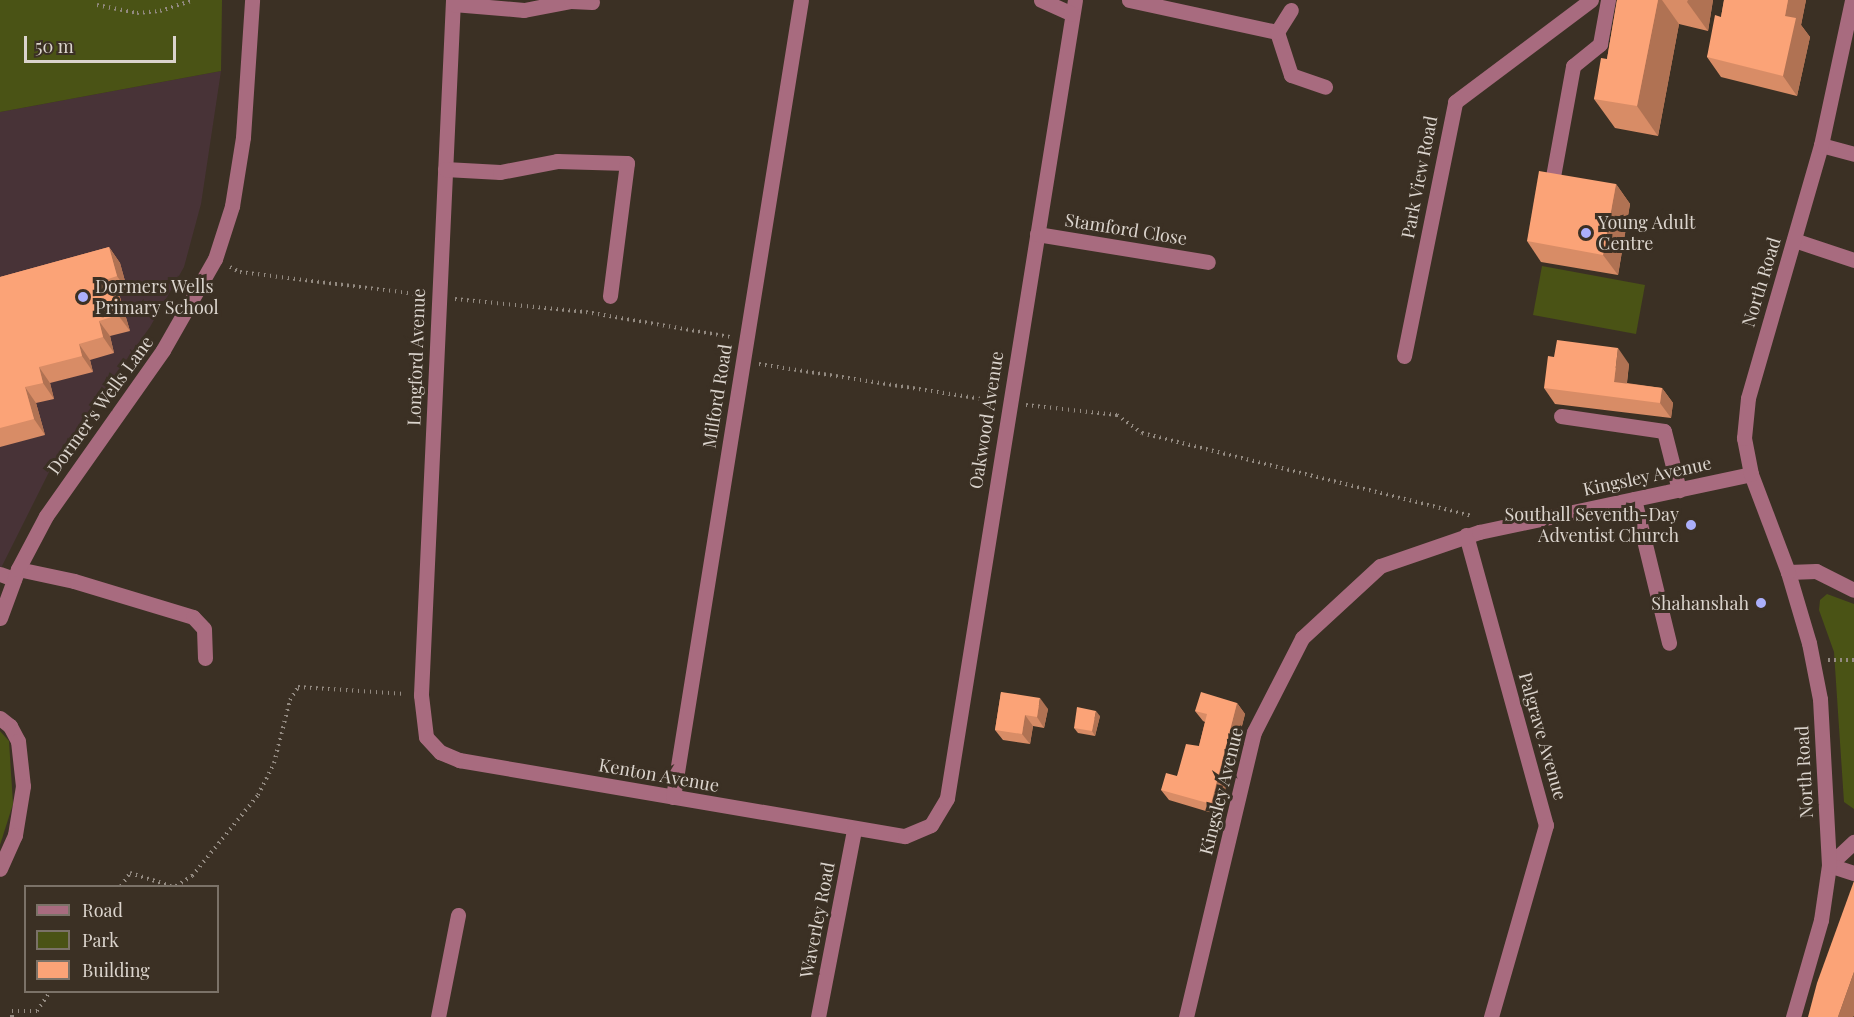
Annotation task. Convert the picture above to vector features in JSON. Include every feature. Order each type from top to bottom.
[{"type":"street","name":"Dormer's Wells Lane","points":[[0,618],[11,574],[66,485],[180,324],[215,259],[238,174],[247,99],[252,0]]},
{"type":"street","name":"Milford Road","points":[[672,798],[801,0]]},
{"type":"street","points":[[1041,0],[1056,10],[1073,7]]},
{"type":"street","points":[[1129,0],[1277,32]]},
{"type":"street","name":"Park View Road","points":[[1404,356],[1455,102],[1591,0]]},
{"type":"street","points":[[1552,182],[1573,66],[1600,44],[1608,0]]},
{"type":"street","name":"North Road","points":[[1793,1017],[1821,920],[1829,865],[1820,699],[1813,661],[1788,572],[1751,474],[1744,438],[1748,398],[1850,39],[1852,0]]},
{"type":"street","points":[[453,2],[524,10],[571,2],[592,2]]},
{"type":"street","name":"Longford Avenue","points":[[421,715],[453,2]]},
{"type":"street","name":"Oakwood Avenue","points":[[916,834],[938,818],[947,798],[1073,7]]},
{"type":"street","points":[[1277,32],[1291,10]]},
{"type":"street","points":[[1277,32],[1291,75],[1325,87]]},
{"type":"street","points":[[1821,145],[1854,154]]},
{"type":"street","points":[[445,169],[500,172],[556,161],[627,163],[610,296]]},
{"type":"street","name":"Stamford Close","points":[[1037,234],[1208,262]]},
{"type":"street","points":[[1794,240],[1854,260]]},
{"type":"street","points":[[1561,416],[1664,431],[1679,490]]},
{"type":"street","name":"Kingsley Avenue","points":[[1186,1017],[1254,732],[1302,638],[1380,566],[1473,534],[1751,474]]},
{"type":"street","points":[[1634,499],[1669,643]]},
{"type":"street","name":"Palgrave Avenue","points":[[1473,534],[1546,825],[1491,1017]]},
{"type":"street","points":[[1788,572],[1816,572],[1854,590]]},
{"type":"street","points":[[11,574],[74,581],[193,617],[204,629],[206,658]]},
{"type":"street","name":"Kenton Avenue","points":[[421,715],[432,745],[459,760],[854,830],[893,836],[916,834]]},
{"type":"street","points":[[0,718],[10,726],[18,741],[23,786],[15,835],[0,869]]},
{"type":"street","name":"Waverley Road","points":[[818,1017],[854,830]]},
{"type":"street","points":[[1854,842],[1829,865],[1854,873]]},
{"type":"street","points":[[438,1017],[458,915]]},
{"type":"path","points":[[97,5],[137,13],[166,9],[190,1]]},
{"type":"path","points":[[215,259],[240,272],[438,297],[586,312],[746,340]]},
{"type":"path","points":[[742,361],[1009,403],[1117,415],[1142,433],[1477,516],[1473,534]]},
{"type":"path","points":[[1813,661],[1854,660]]},
{"type":"path","points":[[178,885],[192,876],[258,795],[274,763],[290,700],[298,687],[421,694]]},
{"type":"path","points":[[122,885],[130,873],[168,885]]},
{"type":"path","points":[[12,1017],[12,1011],[37,1011],[49,993]]},
{"type":"shaded area","name":"Dormers Wells Primary School","points":[[221,71],[201,204],[184,267],[150,327],[57,456],[0,570],[0,112]]},
{"type":"green space","points":[[0,0],[222,0],[221,71],[0,112]]},
{"type":"green space","points":[[1542,266],[1645,285],[1636,334],[1533,315]]},
{"type":"green space","points":[[1827,594],[1854,604],[1854,809],[1844,802],[1834,652],[1819,610],[1820,600]]},
{"type":"green space","points":[[0,731],[9,741],[13,804],[0,845]]},
{"type":"building","points":[[1617,0],[1658,0],[1637,106],[1594,99],[1601,58],[1607,59]]},
{"type":"building","points":[[1724,0],[1788,0],[1785,16],[1796,18],[1783,76],[1707,57],[1715,15],[1721,17]]},
{"type":"building","points":[[1539,171],[1616,184],[1603,255],[1527,241]]},
{"type":"building","points":[[109,247],[117,276],[108,279],[118,315],[99,321],[103,337],[79,344],[82,356],[39,367],[43,383],[25,387],[34,419],[0,428],[0,277]]},
{"type":"building","points":[[1557,340],[1618,348],[1614,382],[1662,388],[1660,403],[1544,388],[1548,356],[1554,357]]},
{"type":"building","points":[[1001,692],[1040,698],[1037,717],[1025,715],[1022,734],[995,730]]},
{"type":"building","points":[[1201,692],[1237,703],[1211,804],[1161,790],[1166,773],[1177,776],[1186,744],[1199,746],[1207,714],[1195,711]]},
{"type":"building","points":[[1077,707],[1096,711],[1092,731],[1074,728]]},
{"type":"building","points":[[1854,881],[1854,972],[1838,1017],[1808,1017],[1817,983]]},
{"type":"place","name":"Young Adult Centre","points":[[1586,233]]},
{"type":"place","name":"Dormers Wells Primary School","points":[[83,297]]},
{"type":"place","name":"Southall Seventh-Day Adventist Church","points":[[1691,525]]},
{"type":"place","name":"Shahanshah","points":[[1761,603]]}]
